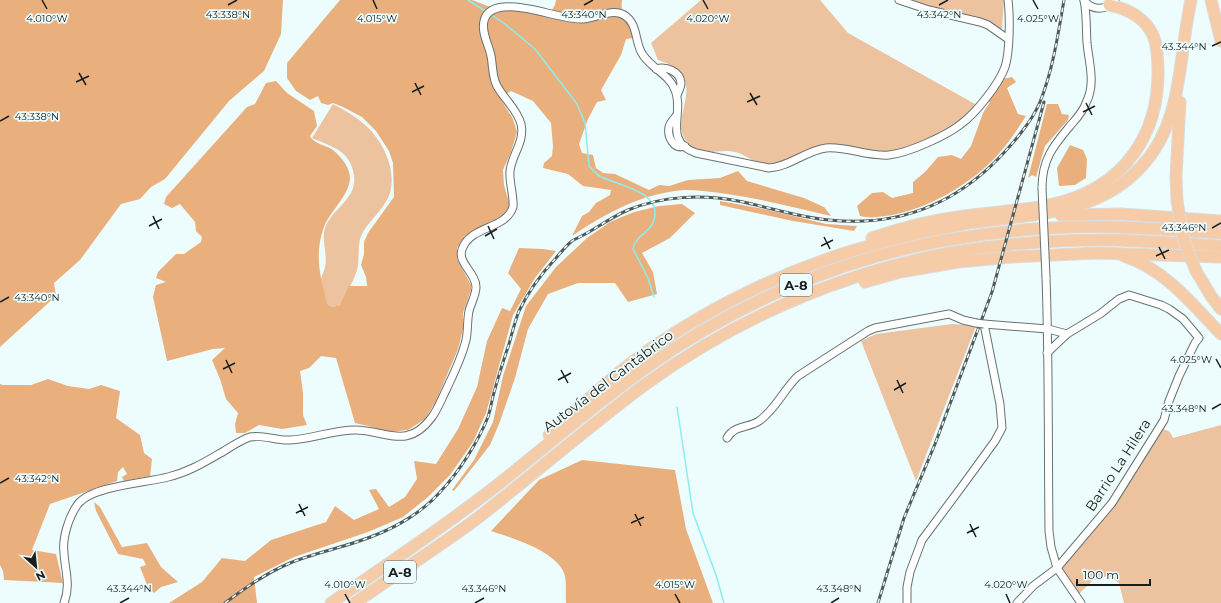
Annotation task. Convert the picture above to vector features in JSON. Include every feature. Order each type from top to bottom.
[{"type":"highway","points":[[660,343],[727,303],[764,285],[816,263],[884,242],[928,231],[963,224],[1055,212],[1076,207],[1117,188],[1146,162],[1158,144],[1171,117],[1178,88],[1191,0]]},
{"type":"highway","points":[[1211,0],[1221,41]]},
{"type":"highway","points":[[440,528],[518,464],[587,399],[635,361],[700,316],[754,285],[788,269],[840,248],[881,235],[962,216],[1045,206],[1088,192],[1111,177],[1126,164],[1136,152],[1144,139],[1151,122],[1157,91],[1158,53],[1152,34],[1143,20],[1133,13],[1112,3]]},
{"type":"highway","points":[[1189,12],[1180,105],[1176,176],[1177,201],[1182,234],[1191,259],[1196,271],[1211,296],[1221,309]]},
{"type":"highway","points":[[1016,217],[1121,214],[1221,221]]},
{"type":"highway","name":"Autovía del Cantábrico","points":[[331,603],[440,528],[490,491],[618,389],[668,353],[705,329],[738,312],[822,274],[911,248],[952,240],[1023,231],[1110,227],[1221,233]]},
{"type":"highway","name":"Autovía del Cantábrico","points":[[355,603],[468,525],[654,378],[747,322],[801,297],[868,273],[930,257],[1011,244],[1056,241],[1116,240],[1221,246]]},
{"type":"highway","points":[[692,354],[740,328],[794,305],[839,288],[900,272],[966,261],[1011,257],[1097,253],[1221,257]]},
{"type":"highway","points":[[1097,253],[1122,256],[1153,269],[1182,292],[1221,334]]},
{"type":"street","points":[[899,0],[929,10],[980,22],[988,25],[1008,39]]},
{"type":"street","points":[[64,603],[68,584],[64,553],[64,539],[75,509],[80,502],[90,495],[101,491],[165,478],[185,472],[250,437],[290,440],[354,430],[370,431],[388,436],[399,437],[418,430],[431,418],[438,408],[462,351],[466,338],[469,313],[475,290],[474,278],[462,259],[462,247],[471,237],[506,218],[513,207],[510,171],[520,142],[521,126],[515,111],[494,79],[491,55],[484,30],[485,19],[492,10],[501,7],[516,7],[579,19],[610,13],[620,13],[630,21],[636,31],[641,52],[647,61],[669,79],[677,95],[679,106],[678,115],[669,126],[669,134],[673,143],[677,147],[685,146],[696,153],[765,168],[780,166],[811,152],[827,148],[845,149],[879,155],[894,154],[905,151],[947,133],[957,127],[967,119],[988,95],[1002,75],[1007,58],[1008,0]]},
{"type":"street","points":[[1084,0],[1090,6],[1098,8]]},
{"type":"street","points":[[1081,603],[1057,568],[1051,547],[1049,531],[1048,329],[1042,188],[1043,171],[1048,155],[1056,142],[1082,112],[1089,98],[1092,77],[1087,43],[1087,22],[1084,0]]},
{"type":"street","points":[[1087,22],[1098,8],[1112,3]]},
{"type":"street","name":"Barrio La Hilera","points":[[1017,603],[1033,586],[1057,568],[1112,503],[1164,420],[1169,401],[1179,376],[1195,343],[1199,338],[1183,319],[1169,309],[1129,295],[1119,299],[1100,314],[1067,334],[1048,353]]},
{"type":"street","points":[[727,438],[733,431],[754,424],[766,415],[798,376],[875,328],[949,314],[963,320],[980,323],[1048,329],[1067,334]]},
{"type":"street","points":[[907,603],[907,587],[910,572],[922,540],[995,441],[1002,428],[1000,404],[980,323]]},
{"type":"shaded area","points":[[0,0],[283,0],[281,34],[264,71],[229,101],[165,179],[151,187],[140,199],[121,204],[80,260],[54,283],[56,296],[0,347]]},
{"type":"shaded area","points":[[340,0],[472,0],[498,10],[531,11],[549,15],[555,5],[556,0],[622,0],[623,16],[634,38],[626,39],[621,55],[601,90],[606,100],[597,102],[588,119],[579,144],[582,153],[593,155],[596,168],[603,173],[615,174],[649,190],[659,185],[669,186],[688,180],[720,178],[738,171],[747,181],[804,198],[824,207],[831,216],[740,196],[706,191],[684,190],[654,195],[625,206],[572,236],[582,216],[589,212],[596,203],[610,195],[611,190],[583,186],[568,174],[543,168],[544,163],[552,156],[553,146],[551,123],[533,101],[511,91],[500,98],[513,119],[517,132],[511,152],[503,170],[504,185],[510,206],[503,215],[465,236],[457,248],[457,259],[471,285],[471,290],[463,313],[463,329],[458,349],[436,401],[425,419],[408,430],[387,432],[355,423],[336,358],[321,356],[309,368],[300,371],[303,393],[303,415],[307,425],[282,429],[259,425],[245,433],[236,433],[235,424],[238,413],[226,399],[212,360],[225,348],[213,349],[167,361],[153,297],[156,285],[166,282],[156,278],[158,272],[176,254],[184,254],[201,242],[202,237],[196,231],[195,222],[180,204],[172,208],[164,204],[166,197],[247,107],[255,104],[266,83],[276,81],[287,93],[314,111],[317,126],[310,136],[314,141],[336,152],[345,163],[349,172],[350,179],[348,186],[324,227],[319,246],[319,266],[328,305],[333,307],[340,305],[349,286],[367,286],[366,277],[361,265],[364,254],[364,242],[368,233],[394,197],[393,163],[389,151],[376,131],[362,117],[333,103],[328,105],[321,103],[318,96],[310,100],[296,91],[287,78],[287,63]]},
{"type":"shaded area","points":[[701,0],[820,0],[848,33],[975,104],[961,120],[935,136],[902,149],[891,151],[876,152],[843,145],[829,144],[821,145],[782,161],[762,164],[734,152],[706,152],[698,150],[684,138],[681,127],[686,90],[684,78],[676,68],[658,60],[651,43]]},
{"type":"shaded area","points":[[911,0],[1004,0],[1002,29],[978,17],[932,7]]},
{"type":"shaded area","points":[[1012,77],[1016,82],[1007,88],[1018,114],[1026,116],[1008,143],[990,163],[961,186],[927,204],[893,215],[872,217],[860,216],[857,206],[872,193],[883,192],[892,198],[913,193],[913,182],[925,172],[938,157],[952,155],[961,159],[971,146],[983,113],[990,102],[985,102],[1002,79]]},
{"type":"shaded area","points":[[333,104],[357,118],[377,138],[387,157],[392,176],[389,196],[386,202],[361,236],[358,266],[354,278],[342,303],[334,307],[328,305],[321,281],[326,262],[324,233],[327,223],[352,192],[354,176],[349,161],[345,155],[334,147],[312,138]]},
{"type":"shaded area","points":[[1047,104],[1058,104],[1062,114],[1069,115],[1068,120],[1045,146],[1036,177],[1032,175],[1028,178]]},
{"type":"shaded area","points":[[1070,145],[1083,150],[1087,159],[1086,178],[1075,185],[1059,186],[1057,168]]},
{"type":"shaded area","points":[[720,201],[764,209],[826,224],[857,226],[854,231],[793,221],[720,205]]},
{"type":"shaded area","points":[[682,204],[695,213],[670,238],[642,253],[653,272],[657,294],[628,302],[615,283],[578,283],[548,294],[528,329],[515,378],[490,445],[454,491],[452,490],[474,460],[493,422],[503,376],[526,306],[556,267],[587,238],[610,222],[634,212],[659,206]]},
{"type":"shaded area","points":[[519,248],[556,251],[535,278],[513,315],[486,413],[473,442],[450,475],[428,497],[403,517],[368,532],[294,557],[254,577],[257,603],[169,603],[202,582],[222,558],[245,561],[271,540],[326,522],[335,506],[354,520],[379,509],[369,490],[376,489],[389,507],[405,497],[417,479],[414,461],[436,464],[458,429],[477,387],[487,341],[502,308],[510,311],[521,289],[508,273]]},
{"type":"shaded area","points":[[952,324],[976,326],[916,481],[861,341],[876,334]]},
{"type":"shaded area","points":[[48,379],[68,386],[89,389],[101,385],[120,391],[116,418],[140,435],[144,453],[152,459],[150,476],[124,481],[122,477],[127,474],[123,467],[118,472],[117,481],[50,504],[32,550],[56,554],[63,583],[4,580],[3,571],[0,565],[0,384],[31,385]]},
{"type":"shaded area","points":[[1221,425],[1221,603],[1124,603],[1119,583],[1108,576],[1093,580],[1078,595],[1060,569],[1162,429],[1169,432],[1173,438]]},
{"type":"shaded area","points":[[582,460],[675,470],[686,529],[713,603],[566,603],[565,577],[562,569],[556,562],[540,550],[530,545],[491,531],[539,480]]},
{"type":"shaded area","points":[[94,502],[100,507],[122,547],[147,543],[161,567],[178,582],[161,587],[154,593],[148,587],[140,567],[146,565],[143,559],[118,554],[96,511]]},
{"type":"waterway","points":[[468,0],[487,12]]},
{"type":"waterway","points":[[490,14],[505,24],[535,49],[577,104],[585,123],[589,166],[598,175],[636,190],[645,195],[651,202],[655,210],[654,220],[650,228],[634,244],[633,249],[648,278],[654,297]]},
{"type":"waterway","points":[[677,407],[693,513],[716,575],[724,603]]},
{"type":"railway","points":[[225,603],[256,581],[281,567],[363,540],[391,528],[410,518],[434,498],[461,466],[484,427],[514,327],[523,304],[531,290],[546,270],[572,241],[628,210],[641,205],[668,199],[710,197],[738,201],[817,219],[854,221],[877,220],[921,210],[942,201],[962,189],[998,159],[1022,132],[1036,110],[1045,90],[1052,65],[1064,0]]},
{"type":"railway","points":[[878,603],[904,518],[935,444],[992,292],[1044,102]]}]
